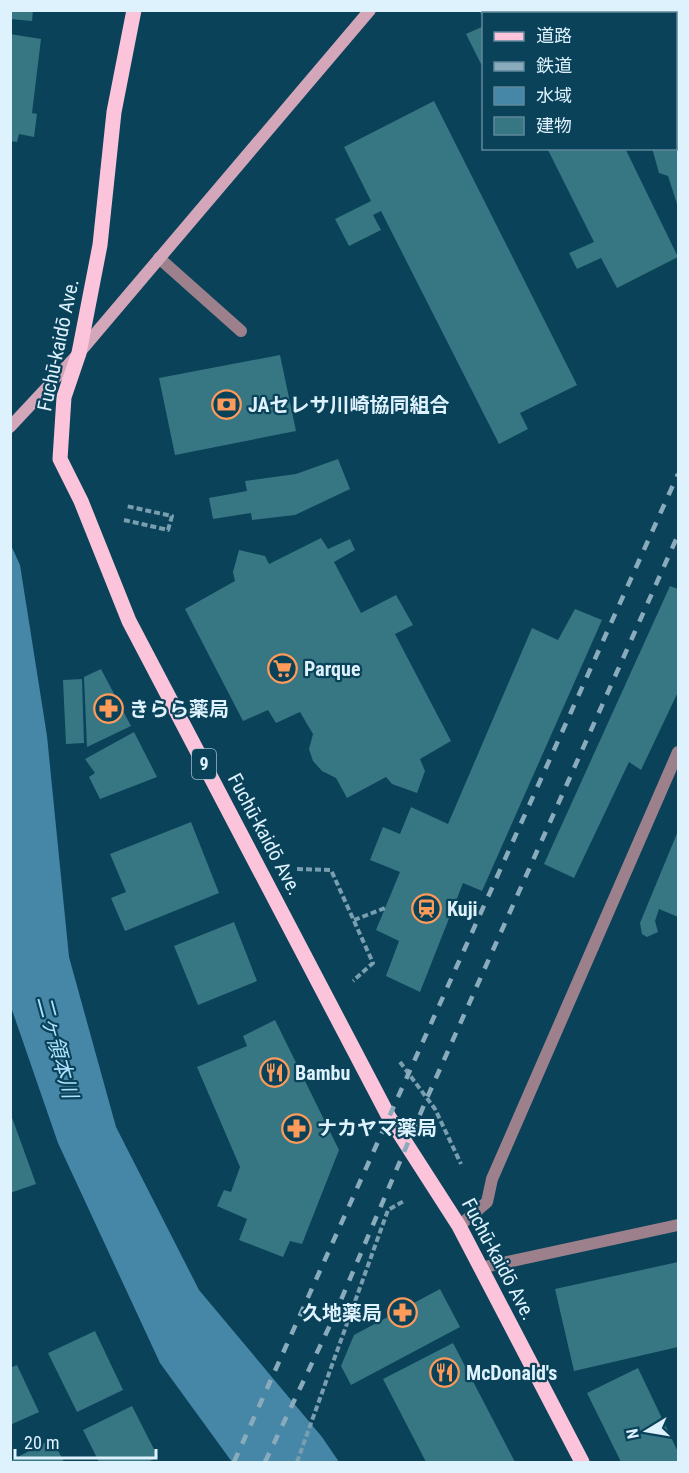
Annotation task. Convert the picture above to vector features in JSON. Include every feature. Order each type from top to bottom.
[{"type":"main road","name":"Fuchū-kaidō Ave.","points":[[134,10],[114,112],[100,245],[79,353],[64,397],[60,459],[81,501],[129,621],[389,1116],[459,1226],[582,1462]]},
{"type":"street","points":[[10,427],[79,353],[370,10]]},
{"type":"street","points":[[159,258],[242,331]]},
{"type":"street","points":[[459,1226],[487,1202],[492,1179],[678,752]]},
{"type":"street","points":[[480,1268],[678,1225]]},
{"type":"path","points":[[124,520],[168,530],[172,516],[126,506]]},
{"type":"path","points":[[288,868],[331,870],[373,963],[348,985]]},
{"type":"path","points":[[354,920],[385,908]]},
{"type":"path","points":[[400,1062],[435,1109],[461,1164]]},
{"type":"path","points":[[297,1462],[388,1210],[434,1184]]},
{"type":"water","name":"二ヶ領本川","points":[[10,543],[20,565],[47,736],[69,957],[116,1127],[199,1290],[322,1437],[339,1462],[232,1462],[160,1363],[58,1143],[11,1007]]},
{"type":"building","points":[[10,10],[33,10],[32,21],[10,19]]},
{"type":"building","points":[[479,10],[575,10],[576,12],[482,12],[482,16]]},
{"type":"building","points":[[482,27],[482,66],[466,34]]},
{"type":"building","points":[[10,34],[41,39],[32,113],[37,114],[34,137],[19,134],[17,142],[10,141]]},
{"type":"building","points":[[434,101],[577,385],[520,413],[528,429],[499,444],[381,211],[373,215],[381,230],[349,246],[335,219],[371,201],[344,147]]},
{"type":"building","points":[[677,104],[678,207],[668,176],[659,173],[653,150],[677,150]]},
{"type":"building","points":[[548,150],[626,150],[678,257],[617,288],[601,258],[577,269],[569,253],[594,242]]},
{"type":"building","name":"JAセレサ川崎協同組合","points":[[280,355],[296,431],[175,455],[159,378]]},
{"type":"building","points":[[338,459],[350,489],[295,515],[252,520],[251,513],[213,519],[209,498],[247,491],[245,481],[296,474]]},
{"type":"building","points":[[321,538],[328,549],[350,539],[355,550],[334,562],[361,613],[396,595],[413,625],[395,634],[451,741],[420,759],[425,771],[417,793],[392,784],[386,777],[347,798],[336,778],[322,771],[313,761],[309,749],[313,734],[300,712],[276,723],[268,710],[243,721],[185,609],[235,581],[233,572],[239,550],[265,556],[269,564]]},
{"type":"building","points":[[670,586],[678,589],[678,692],[641,770],[629,762],[574,878],[544,864]]},
{"type":"building","points":[[575,609],[602,620],[482,891],[463,883],[420,992],[386,976],[399,941],[376,930],[400,872],[370,860],[383,827],[400,834],[411,807],[448,824],[532,628],[558,640]]},
{"type":"building","points":[[101,669],[131,726],[87,747],[84,677]]},
{"type":"building","points":[[82,679],[84,743],[66,744],[63,680]]},
{"type":"building","points":[[134,732],[157,777],[100,799],[89,777],[95,773],[85,759]]},
{"type":"building","points":[[191,822],[219,893],[125,931],[111,898],[126,892],[110,854]]},
{"type":"building","points":[[678,831],[678,917],[659,909],[655,921],[658,932],[647,937],[642,934],[640,923]]},
{"type":"building","points":[[234,922],[257,981],[198,1005],[174,946]]},
{"type":"building","points":[[275,1020],[339,1150],[302,1244],[290,1241],[283,1257],[239,1240],[247,1219],[217,1206],[224,1190],[231,1192],[240,1167],[197,1067],[247,1046],[243,1036]]},
{"type":"building","points":[[10,1112],[36,1184],[10,1193]]},
{"type":"building","points":[[678,1262],[678,1347],[574,1371],[555,1289]]},
{"type":"building","points":[[440,1289],[460,1327],[351,1385],[341,1366],[354,1335]]},
{"type":"building","points":[[95,1331],[123,1390],[77,1412],[48,1353]]},
{"type":"building","points":[[453,1343],[515,1462],[426,1462],[383,1379]]},
{"type":"building","points":[[17,1365],[39,1412],[10,1425],[10,1368]]},
{"type":"building","points":[[638,1368],[678,1452],[678,1462],[621,1462],[587,1393]]},
{"type":"building","points":[[132,1406],[158,1457],[148,1462],[99,1462],[83,1430]]},
{"type":"building","points":[[52,1439],[64,1462],[10,1462],[10,1461]]},
{"type":"railway","points":[[234,1462],[678,474]]},
{"type":"railway","points":[[265,1462],[332,1321],[427,1098],[678,535]]},
{"type":"place","name":"JAセレサ川崎協同組合","points":[[227,405]]},
{"type":"place","name":"Parque","points":[[283,669]]},
{"type":"place","name":"きらら薬局","points":[[108,709]]},
{"type":"place","name":"Kuji","points":[[426,909]]},
{"type":"place","name":"Bambu","points":[[274,1073]]},
{"type":"place","name":"ナカヤマ薬局","points":[[296,1128]]},
{"type":"place","name":"久地薬局","points":[[403,1313]]},
{"type":"place","name":"McDonald's","points":[[445,1373]]}]
